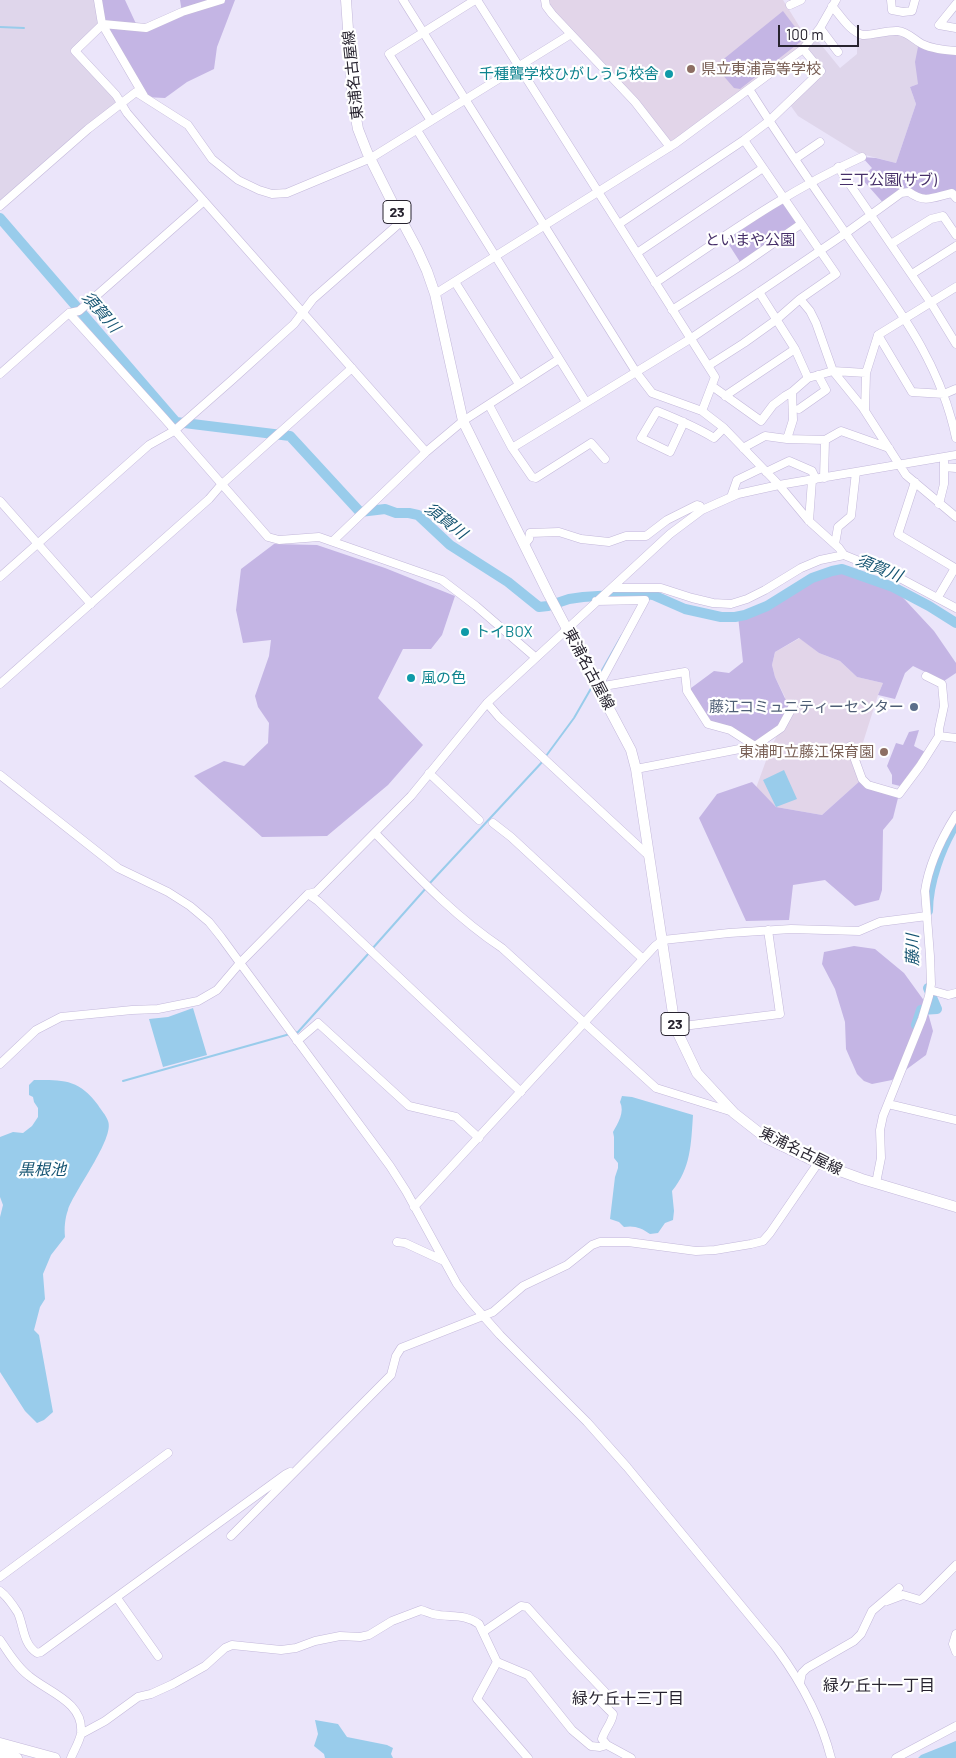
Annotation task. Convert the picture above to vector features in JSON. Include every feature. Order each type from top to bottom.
[{"type":"main road","name":"東浦名古屋線","points":[[346,0],[353,102],[358,129],[417,249],[435,294],[463,421],[549,595],[631,750],[636,769],[676,1027],[697,1073],[734,1113],[766,1138],[818,1163],[956,1207]]},
{"type":"main road","points":[[0,1742],[55,1758]]},
{"type":"main road","points":[[0,1753],[17,1758]]},
{"type":"street","points":[[98,0],[102,24],[144,97]]},
{"type":"street","points":[[102,24],[146,28],[182,12],[221,0]]},
{"type":"street","points":[[403,0],[636,372],[652,393],[702,411],[724,428],[844,555],[896,576],[956,608]]},
{"type":"street","points":[[431,121],[389,54],[476,0],[620,224],[708,366],[714,377],[702,411]]},
{"type":"street","points":[[545,0],[546,6],[635,102],[670,146]]},
{"type":"street","points":[[790,5],[801,0]]},
{"type":"street","points":[[891,0],[892,10],[903,12],[912,11],[915,0]]},
{"type":"street","points":[[435,294],[670,146],[749,90],[803,48],[820,28],[834,3],[851,28],[863,35],[899,31],[928,46],[956,51]]},
{"type":"street","points":[[956,4],[939,25],[956,28]]},
{"type":"street","points":[[102,24],[75,51],[116,95],[127,114],[426,452]]},
{"type":"street","points":[[820,28],[838,52]]},
{"type":"street","points":[[0,206],[88,129],[136,92],[188,125],[212,159],[223,170],[258,190],[272,194],[287,193],[371,158],[571,34]]},
{"type":"street","points":[[620,224],[744,140],[769,120],[821,72],[803,48]]},
{"type":"street","points":[[749,90],[810,183],[905,318],[927,356],[944,394],[956,438]]},
{"type":"street","points":[[417,130],[586,402]]},
{"type":"street","points":[[708,366],[776,320],[800,299],[836,274],[744,140]]},
{"type":"street","points":[[795,159],[820,142]]},
{"type":"street","points":[[655,283],[783,197],[838,167],[862,157]]},
{"type":"street","points":[[838,167],[931,303],[953,329],[956,344]]},
{"type":"street","points":[[637,253],[763,168]]},
{"type":"street","points":[[512,448],[690,339],[820,251],[901,193],[909,192],[918,198],[924,199],[952,193],[956,198]]},
{"type":"street","points":[[0,374],[69,314],[79,312],[204,201]]},
{"type":"street","points":[[891,244],[931,219],[943,216],[956,235]]},
{"type":"street","points":[[0,577],[149,445],[174,431],[294,324],[313,300],[402,221]]},
{"type":"street","points":[[672,310],[801,224]]},
{"type":"street","points":[[912,274],[956,246]]},
{"type":"street","points":[[455,282],[519,384]]},
{"type":"street","points":[[865,411],[866,373],[878,335],[956,287]]},
{"type":"street","points":[[759,292],[795,349],[808,378]]},
{"type":"street","points":[[800,299],[810,311],[816,323],[833,371],[865,411],[906,475],[956,517]]},
{"type":"street","points":[[69,314],[268,537],[279,540],[319,537],[442,580],[476,606],[535,657]]},
{"type":"street","points":[[878,335],[912,392],[944,394],[956,389]]},
{"type":"street","points":[[725,396],[795,349]]},
{"type":"street","points":[[333,541],[361,512],[426,452],[463,421],[559,359]]},
{"type":"street","points":[[0,684],[209,499],[221,485],[352,368]]},
{"type":"street","points":[[712,386],[761,421],[773,405],[808,378],[833,371],[866,373]]},
{"type":"street","points":[[799,409],[826,390],[818,375]]},
{"type":"street","points":[[786,439],[793,420],[792,392]]},
{"type":"street","points":[[488,405],[512,448],[532,477],[536,478],[591,444],[605,459]]},
{"type":"street","points":[[684,422],[670,452],[641,438],[657,411],[684,422],[714,438],[724,428]]},
{"type":"street","points":[[743,448],[765,436],[786,439],[825,440],[841,431],[889,448]]},
{"type":"street","points":[[809,520],[825,440]]},
{"type":"street","points":[[0,1064],[36,1030],[61,1017],[158,1009],[198,1001],[217,990],[308,894],[316,892],[411,796],[486,703],[670,534],[702,510],[731,497],[778,484],[956,456]]},
{"type":"street","points":[[939,504],[944,484],[944,457]]},
{"type":"street","points":[[731,497],[737,480],[789,461],[812,471],[817,479]]},
{"type":"street","points":[[944,467],[956,468]]},
{"type":"street","points":[[834,544],[838,527],[851,516],[856,472]]},
{"type":"street","points":[[915,482],[898,534],[955,568],[938,597]]},
{"type":"street","points":[[0,501],[91,604]]},
{"type":"street","points":[[524,545],[530,533],[559,532],[581,539],[609,542],[626,536],[646,536],[667,520],[691,507],[697,505],[702,510]]},
{"type":"street","points":[[611,588],[661,588],[713,603],[731,604],[765,590],[801,568],[820,560],[844,555]]},
{"type":"street","points":[[596,601],[645,600],[596,683]]},
{"type":"street","points":[[596,683],[685,672],[687,691],[708,724],[730,730],[755,746]]},
{"type":"street","points":[[850,746],[862,778],[868,785],[899,794],[939,736],[944,706],[942,684],[926,676]]},
{"type":"street","points":[[486,703],[498,717],[649,856]]},
{"type":"street","points":[[636,769],[755,746],[781,728],[794,704]]},
{"type":"street","points":[[939,736],[956,738]]},
{"type":"street","points":[[429,774],[479,820]]},
{"type":"street","points":[[0,775],[118,868],[168,892],[190,906],[209,922],[390,1166],[457,1284],[482,1316],[587,1422],[627,1466],[777,1649],[800,1683],[820,1727],[831,1758]]},
{"type":"street","points":[[876,1183],[881,1158],[880,1130],[888,1104],[922,1019],[930,990],[930,956],[925,891],[931,863],[956,815]]},
{"type":"street","points":[[493,823],[511,837],[643,959]]},
{"type":"street","points":[[375,834],[427,886],[480,933],[502,948],[656,1088],[734,1113]]},
{"type":"street","points":[[308,894],[318,901],[521,1092]]},
{"type":"street","points":[[414,1207],[662,940],[791,928],[859,931],[880,922],[927,916]]},
{"type":"street","points":[[676,1027],[780,1014],[768,930]]},
{"type":"street","points":[[930,990],[948,995],[956,993]]},
{"type":"street","points":[[293,1036],[318,1023],[409,1106],[456,1117],[479,1138]]},
{"type":"street","points":[[888,1104],[956,1120]]},
{"type":"street","points":[[231,1536],[390,1375],[396,1356],[401,1348],[493,1312],[523,1286],[567,1264],[592,1245],[600,1242],[628,1242],[696,1251],[724,1249],[763,1241],[818,1163]]},
{"type":"street","points":[[397,1242],[405,1243],[444,1261]]},
{"type":"street","points":[[0,1576],[168,1453]]},
{"type":"street","points":[[0,1591],[10,1600],[31,1649],[37,1653],[42,1652],[286,1474],[296,1470]]},
{"type":"street","points":[[878,1604],[904,1595],[920,1600],[956,1565]]},
{"type":"street","points":[[800,1683],[802,1674],[807,1668],[854,1641],[861,1634],[872,1611],[899,1588]]},
{"type":"street","points":[[117,1598],[158,1656]]},
{"type":"street","points":[[483,1632],[521,1606],[527,1607],[605,1692],[599,1700],[613,1714],[612,1722],[606,1728],[602,1738],[607,1746],[631,1758]]},
{"type":"street","points":[[80,1734],[94,1728],[138,1697],[151,1694],[173,1684],[205,1666],[232,1645],[281,1650],[296,1648],[315,1641],[340,1636],[360,1637],[370,1634],[392,1621],[421,1610],[431,1614],[469,1618],[479,1624],[497,1662],[528,1675],[572,1730],[591,1746],[607,1746]]},
{"type":"street","points":[[956,1634],[953,1644],[956,1652]]},
{"type":"street","points":[[0,1640],[14,1661],[28,1676],[66,1700],[79,1716],[80,1734],[71,1758]]},
{"type":"street","points":[[497,1662],[477,1699],[528,1758]]},
{"type":"street","points":[[896,1758],[956,1726]]},
{"type":"shaded area","points":[[0,0],[96,0],[102,24],[75,51],[121,104],[105,111],[0,202]]},
{"type":"shaded area","name":"県立東浦高等学校","points":[[545,0],[783,0],[809,42],[674,140],[668,141],[571,34]]},
{"type":"shaded area","points":[[899,31],[919,42],[918,84],[910,87],[916,104],[896,163],[858,153],[798,116],[788,102],[821,72],[803,49],[814,36],[840,68],[857,54],[857,45],[863,35]]},
{"type":"shaded area","points":[[800,638],[819,653],[840,661],[857,677],[883,683],[860,752],[862,779],[822,815],[776,807],[756,788],[771,747],[781,728],[785,697],[775,677],[772,665],[775,652]]},
{"type":"green space","points":[[97,0],[125,0],[138,28],[182,12],[180,0],[235,0],[217,47],[214,69],[187,82],[165,98],[144,97],[102,24]]},
{"type":"green space","points":[[783,11],[804,39],[740,89],[734,88],[715,66]]},
{"type":"green space","name":"三丁公園(サブ)","points":[[919,42],[956,51],[956,198],[952,193],[924,199],[909,192],[885,205],[861,178],[872,168],[862,157],[896,163],[916,104],[910,87],[918,84],[915,62]]},
{"type":"green space","name":"といまや公園","points":[[783,197],[801,224],[742,265],[724,237]]},
{"type":"green space","points":[[274,544],[317,545],[385,568],[455,596],[442,635],[431,649],[403,649],[378,698],[423,745],[388,785],[327,836],[262,837],[194,776],[224,761],[244,766],[268,743],[269,723],[258,707],[255,696],[269,656],[271,640],[243,643],[236,610],[241,569]]},
{"type":"green space","points":[[846,570],[894,588],[934,631],[956,663],[956,673],[944,681],[913,666],[905,673],[895,699],[878,695],[883,683],[857,677],[840,661],[819,653],[799,638],[775,652],[772,665],[775,677],[790,709],[781,728],[755,746],[708,724],[687,691],[714,671],[729,673],[743,662],[738,616],[759,609],[811,579]]},
{"type":"green space","points":[[919,730],[914,746],[925,752],[900,786],[892,784],[892,775],[887,766],[896,743],[903,745],[909,732]]},
{"type":"green space","points":[[862,779],[899,794],[893,818],[883,830],[882,890],[879,900],[855,906],[825,880],[793,885],[789,920],[746,921],[699,818],[717,794],[752,782],[776,807],[822,815]]},
{"type":"green space","points":[[854,946],[875,949],[904,973],[925,1002],[933,1031],[926,1055],[892,1080],[872,1084],[864,1081],[857,1074],[846,1049],[845,1022],[835,989],[822,964],[824,952]]},
{"type":"water","points":[[784,770],[797,799],[776,807],[763,780]]},
{"type":"water","points":[[193,1008],[207,1055],[163,1067],[149,1019],[168,1017]]},
{"type":"water","name":"黒根池","points":[[34,1080],[62,1081],[84,1090],[91,1096],[105,1115],[109,1129],[100,1152],[68,1210],[65,1223],[65,1237],[51,1255],[43,1274],[45,1299],[40,1307],[34,1330],[39,1335],[53,1412],[37,1423],[25,1411],[0,1372],[0,1217],[3,1205],[0,1197],[0,1137],[13,1132],[23,1133],[32,1126],[38,1117],[38,1108],[33,1097],[29,1095],[29,1085]]},
{"type":"water","points":[[622,1096],[632,1097],[693,1115],[689,1155],[683,1174],[672,1191],[673,1220],[665,1223],[658,1233],[650,1234],[631,1226],[624,1227],[619,1222],[610,1219],[615,1177],[618,1168],[618,1163],[614,1158],[613,1132],[622,1110],[620,1102]]},
{"type":"water","points":[[315,1720],[338,1724],[347,1737],[387,1745],[393,1748],[391,1754],[393,1758],[325,1758],[324,1754],[314,1746],[318,1734]]},
{"type":"water","points":[[956,1741],[956,1758],[918,1758],[921,1755]]},
{"type":"waterway","points":[[0,27],[24,28]]},
{"type":"waterway","name":"須賀川","points":[[0,218],[176,422],[290,436],[360,512],[385,509],[396,513],[418,515],[450,545],[508,582],[539,607],[583,597],[644,593],[685,609],[721,617],[735,617],[767,606],[812,578],[842,569],[893,587],[956,623]]},
{"type":"waterway","name":"須賀川","points":[[648,600],[653,595]]},
{"type":"waterway","points":[[597,679],[622,635]]},
{"type":"waterway","points":[[546,756],[574,718],[593,685]]},
{"type":"waterway","points":[[430,883],[544,760]]},
{"type":"waterway","name":"藤川","points":[[928,911],[930,889],[936,866],[945,843],[956,823]]},
{"type":"waterway","points":[[372,949],[427,887]]},
{"type":"waterway","points":[[294,1033],[298,1032],[369,953]]},
{"type":"waterway","name":"藤川","points":[[916,1025],[921,1010],[937,1009],[928,988]]},
{"type":"waterway","points":[[123,1081],[290,1034]]},
{"type":"place","name":"県立東浦高等学校","points":[[691,69]]},
{"type":"place","name":"千種聾学校ひがしうら校舎","points":[[669,74]]},
{"type":"place","name":"トイBOX","points":[[465,632]]},
{"type":"place","name":"風の色","points":[[411,678]]},
{"type":"place","name":"藤江コミュニティーセンター","points":[[914,707]]},
{"type":"place","name":"東浦町立藤江保育園","points":[[884,752]]},
{"type":"district","name":"緑ケ丘十一丁目","points":[[879,1686]]},
{"type":"district","name":"緑ケ丘十三丁目","points":[[628,1699]]}]
